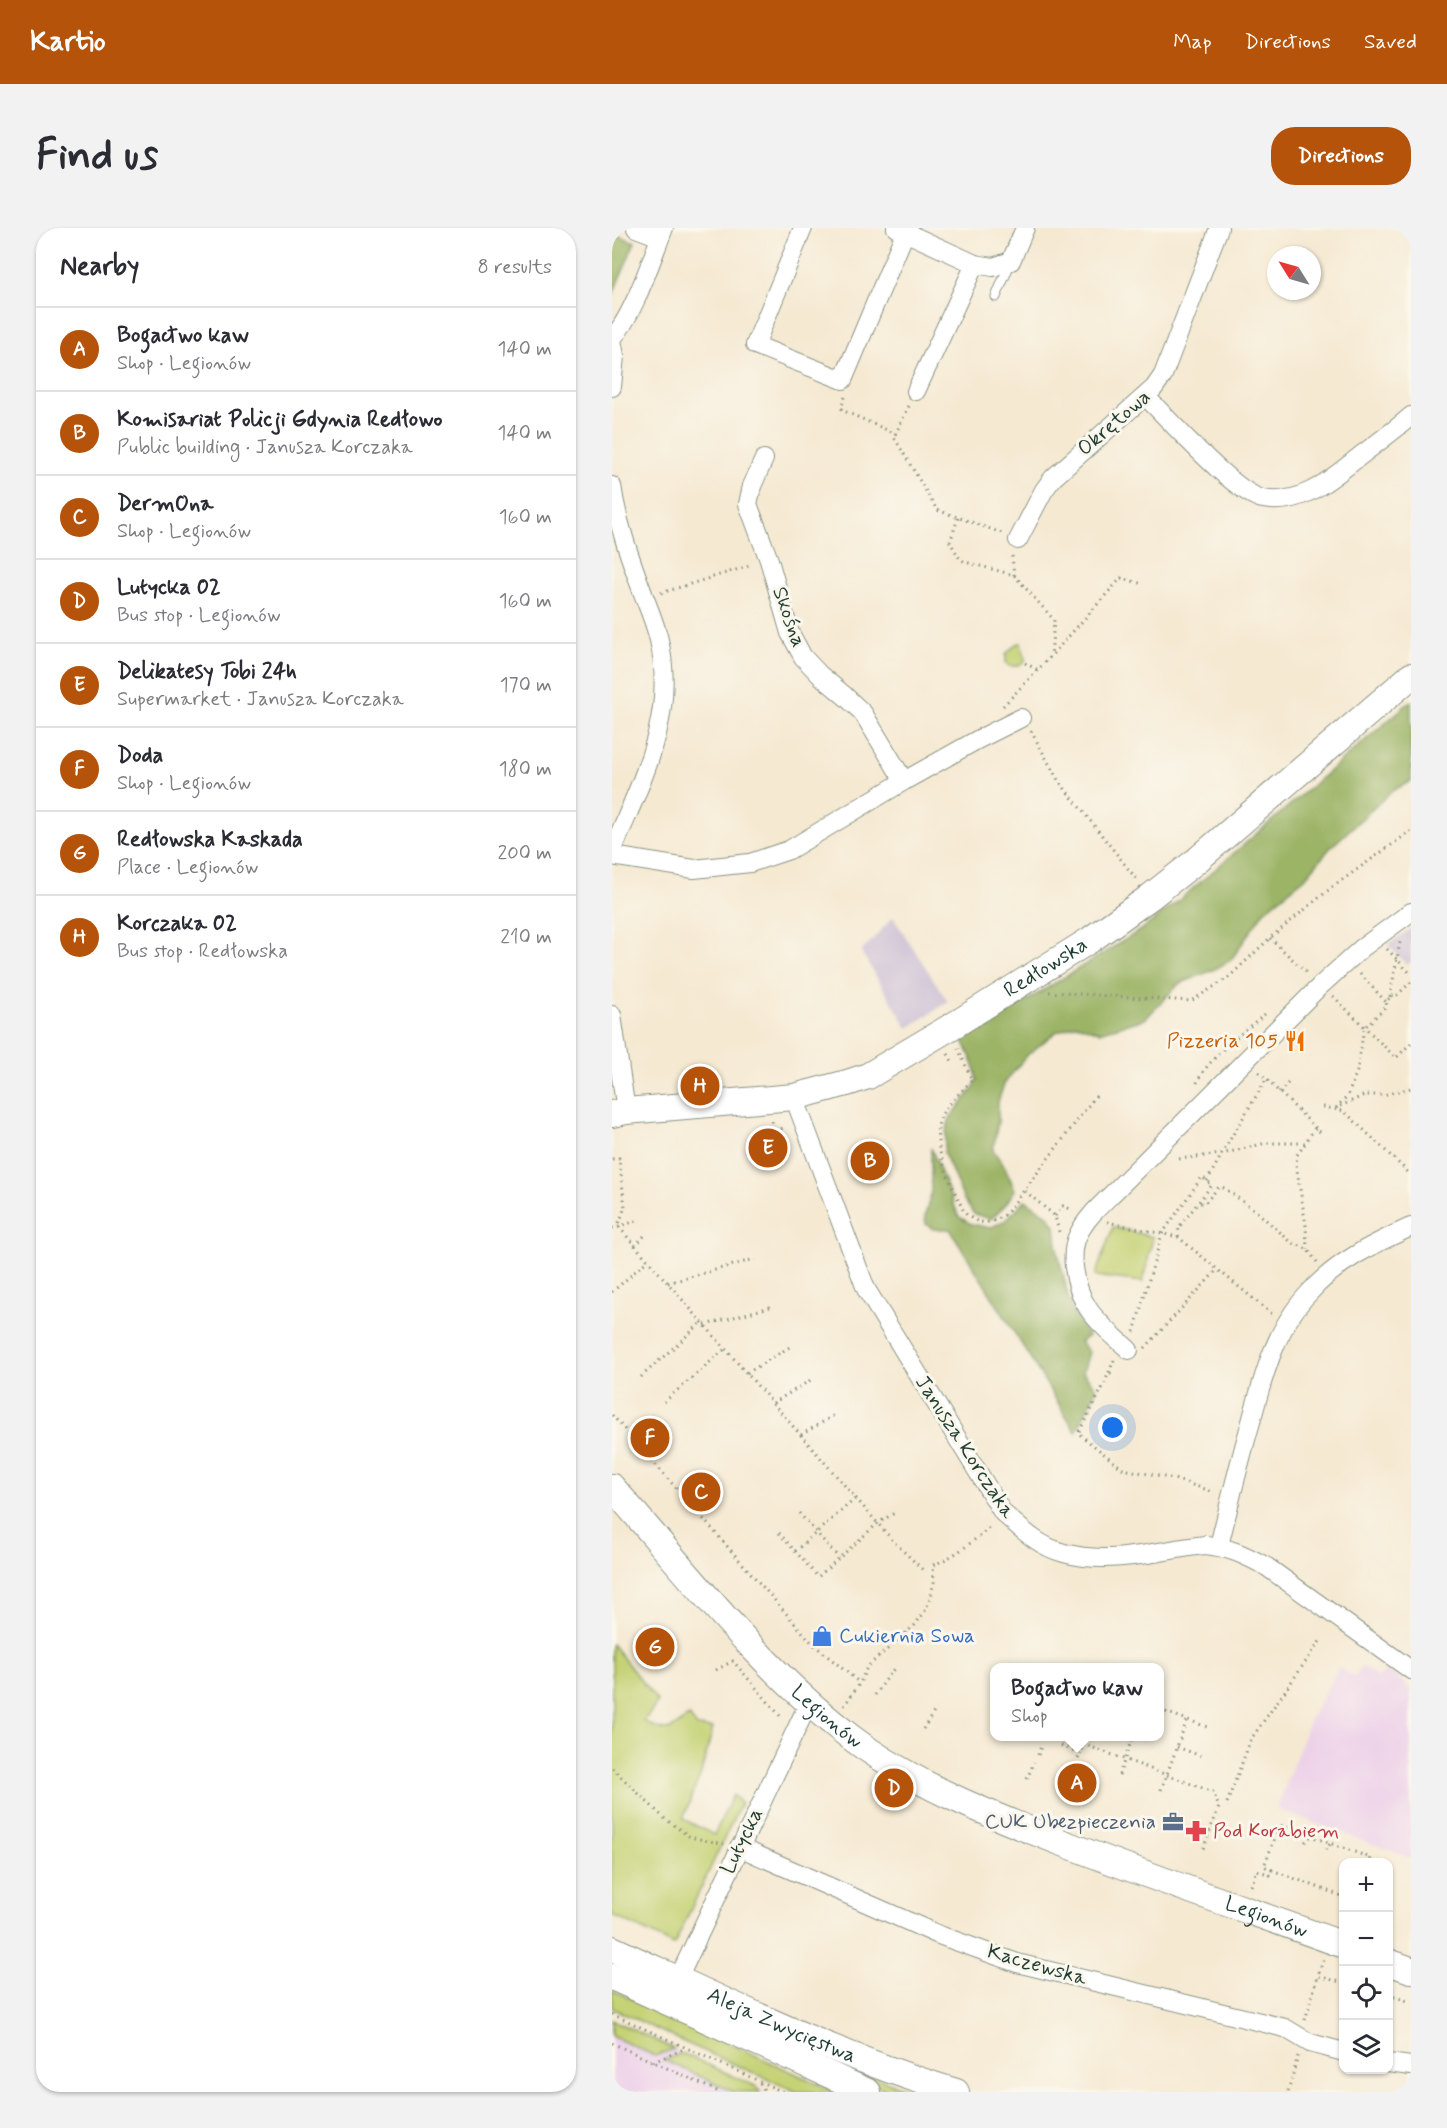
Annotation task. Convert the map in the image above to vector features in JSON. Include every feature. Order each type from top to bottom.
[{"type":"street","points":[[612,387],[615,363],[612,339],[624,324],[662,232],[636,228]]},
{"type":"street","points":[[803,228],[755,345],[843,380],[903,229],[975,264],[993,267],[1011,261],[1025,228]]},
{"type":"street","name":"Okrętowa","points":[[1013,543],[1053,478],[1154,388],[1162,375],[1219,228]]},
{"type":"street","points":[[916,391],[975,264]]},
{"type":"street","points":[[1146,397],[1237,485],[1262,499],[1278,500],[1296,497],[1311,491],[1328,481],[1411,416]]},
{"type":"street","name":"Skośna","points":[[764,459],[752,486],[748,504],[769,560],[790,633],[803,657],[863,713],[904,781]]},
{"type":"street","points":[[612,486],[623,536],[652,616],[663,665],[663,703],[647,772],[612,854],[694,869],[750,863],[789,850],[904,781],[1021,718]]},
{"type":"street","name":"Redłowska","points":[[619,1112],[794,1097],[868,1076],[1090,940],[1150,897],[1196,861],[1411,676]]},
{"type":"street","points":[[1129,1350],[1095,1318],[1081,1299],[1074,1266],[1076,1237],[1091,1215],[1320,986],[1362,948],[1411,912]]},
{"type":"street","points":[[612,1015],[619,1112]]},
{"type":"street","name":"Janusza Korczaka","points":[[794,1097],[866,1289],[1003,1513],[1042,1544],[1062,1553],[1087,1558],[1121,1558],[1188,1547],[1219,1546],[1243,1554],[1267,1567],[1410,1666]]},
{"type":"street","points":[[1219,1546],[1230,1497],[1269,1358],[1286,1324],[1307,1294],[1328,1275],[1358,1253],[1411,1227]]},
{"type":"street","name":"Legionów","points":[[612,1487],[784,1680],[811,1705],[876,1755],[950,1798],[1334,1950]]},
{"type":"street","name":"Lutycka","points":[[678,1979],[798,1724],[811,1705]]},
{"type":"street","name":"Kaczewska","points":[[739,1847],[939,1935],[1017,1963],[1285,2028],[1310,2043],[1339,2051]]},
{"type":"street","name":"Aleja Zwycięstwa","points":[[612,1949],[851,2056],[956,2092]]},
{"type":"street","points":[[1393,1963],[1411,1970]]},
{"type":"street","name":"Aleja Zwycięstwa","points":[[612,1977],[868,2092]]},
{"type":"street","points":[[1393,2064],[1411,2066]]},
{"type":"lane","points":[[996,297],[1011,261]]},
{"type":"path","points":[[843,380],[848,390],[840,408],[896,434]]},
{"type":"path","points":[[916,391],[894,436],[938,510],[1013,543],[1014,575]]},
{"type":"path","points":[[958,518],[950,542],[960,559],[1014,575],[1054,620],[1051,656]]},
{"type":"path","points":[[654,595],[750,566]]},
{"type":"path","points":[[999,711],[1121,578],[1143,584]]},
{"type":"path","points":[[1025,663],[1038,670]]},
{"type":"path","points":[[1021,718],[1033,733],[1058,780],[1150,897]]},
{"type":"path","points":[[1010,990],[1191,1001],[1228,978],[1270,938],[1331,888],[1411,831]]},
{"type":"path","points":[[1270,938],[1396,1058],[1411,1044]]},
{"type":"path","points":[[1382,943],[1411,974]]},
{"type":"path","points":[[1336,1108],[1348,1095],[1357,1071],[1364,1028],[1387,1006],[1386,1002],[1398,960]]},
{"type":"path","points":[[1357,972],[1386,1002]]},
{"type":"path","points":[[1389,998],[1392,995],[1395,997],[1411,982]]},
{"type":"path","points":[[1202,1072],[1265,1014]]},
{"type":"path","points":[[954,1040],[972,1080],[943,1112],[938,1123],[937,1140],[964,1212],[971,1219],[983,1224],[997,1221],[1006,1214],[1098,1093]]},
{"type":"path","points":[[1247,1060],[1320,1132]]},
{"type":"path","points":[[1207,1181],[1266,1080]]},
{"type":"path","points":[[1279,1093],[1288,1083]]},
{"type":"path","points":[[1336,1108],[1365,1095],[1383,1095],[1411,1088]]},
{"type":"path","points":[[1323,1107],[1344,1111],[1411,1175]]},
{"type":"path","points":[[772,1130],[791,1127]]},
{"type":"path","points":[[1307,1249],[1306,1226],[1299,1196],[1296,1164],[1297,1155],[1315,1128]]},
{"type":"path","points":[[1179,1159],[1222,1154],[1266,1143],[1305,1143]]},
{"type":"path","points":[[612,1159],[619,1158],[625,1207],[618,1226]]},
{"type":"path","points":[[1178,1237],[1179,1227],[1212,1185],[1203,1178],[1162,1234],[1138,1310],[1129,1350],[1140,1353],[1218,1269]]},
{"type":"path","points":[[1200,1203],[1205,1203],[1219,1187],[1224,1188],[1256,1211],[1291,1242],[1307,1249],[1328,1275]]},
{"type":"path","points":[[1055,1216],[1063,1206]]},
{"type":"path","points":[[612,1228],[637,1221]]},
{"type":"path","points":[[1105,1222],[1178,1237],[1272,1313]]},
{"type":"path","points":[[618,1226],[878,1523],[923,1570]]},
{"type":"path","points":[[635,1246],[647,1233]]},
{"type":"path","points":[[668,1283],[755,1259]]},
{"type":"path","points":[[612,1292],[648,1260]]},
{"type":"path","points":[[641,1377],[703,1323],[770,1307]]},
{"type":"path","points":[[747,1373],[793,1345]]},
{"type":"path","points":[[664,1402],[725,1348]]},
{"type":"path","points":[[1116,1373],[1110,1373],[1078,1433],[1123,1469],[1174,1479],[1219,1493]]},
{"type":"path","points":[[773,1403],[814,1378]]},
{"type":"path","points":[[801,1435],[836,1414]]},
{"type":"path","points":[[612,1415],[813,1644],[860,1683]]},
{"type":"path","points":[[795,1551],[856,1498]]},
{"type":"path","points":[[779,1533],[818,1577],[878,1523],[896,1512]]},
{"type":"path","points":[[799,1513],[839,1558]]},
{"type":"path","points":[[839,1712],[860,1683],[867,1667],[915,1625],[925,1611],[934,1582],[933,1565],[949,1559],[966,1548],[993,1525]]},
{"type":"path","points":[[1227,1803],[1251,1739],[1321,1640]]},
{"type":"path","points":[[716,1670],[734,1661],[784,1721]]},
{"type":"path","points":[[874,1695],[896,1667]]},
{"type":"path","points":[[1164,1711],[1210,1728]]},
{"type":"path","points":[[923,1729],[934,1712]]},
{"type":"path","points":[[1161,1790],[1187,1720]]},
{"type":"path","points":[[1078,1759],[1084,1741]]},
{"type":"path","points":[[1119,1774],[1131,1741]]},
{"type":"path","points":[[1083,1744],[1213,1792],[1220,1807],[1203,1849]]},
{"type":"path","points":[[1038,1755],[1041,1746]]},
{"type":"path","points":[[1061,1746],[1081,1753]]},
{"type":"path","points":[[1177,1747],[1201,1756]]},
{"type":"path","points":[[1027,1779],[1034,1762]]},
{"type":"path","points":[[612,1768],[664,1818],[690,1837],[739,1847]]},
{"type":"path","points":[[1339,1895],[1263,1866],[1280,1825],[1371,1858]]},
{"type":"path","points":[[1305,1842],[1311,1836]]},
{"type":"path","points":[[1325,1850],[1331,1843]]},
{"type":"path","points":[[1251,1886],[1257,1870],[1270,1875],[1272,1870]]},
{"type":"path","points":[[1334,1950],[1318,1976],[1339,1982]]},
{"type":"path","points":[[1393,1996],[1411,2002]]},
{"type":"path","points":[[612,2014],[783,2092]]},
{"type":"path","points":[[612,2043],[719,2092]]},
{"type":"path","points":[[652,2061],[685,2049]]},
{"type":"path","points":[[759,2082],[765,2092]]},
{"type":"shaded area","points":[[893,917],[948,1002],[908,1028],[861,952]]},
{"type":"shaded area","points":[[1411,928],[1411,962],[1407,965],[1388,945]]},
{"type":"shaded area","points":[[1362,1666],[1378,1678],[1388,1669],[1411,1690],[1411,1858],[1277,1809],[1309,1721],[1339,1668],[1355,1677]]},
{"type":"shaded area","points":[[612,2020],[684,2054],[768,2092],[612,2092]]},
{"type":"green space","points":[[612,233],[635,242],[612,296]]},
{"type":"green space","points":[[1021,643],[1025,661],[1018,666],[1009,666],[1006,662],[1006,654],[1016,644]]},
{"type":"green space","points":[[1411,701],[1411,781],[1392,791],[1331,847],[1305,878],[1264,911],[1231,960],[1179,984],[1145,1019],[1099,1032],[1077,1024],[1056,1032],[1026,1056],[1004,1084],[998,1102],[998,1121],[993,1150],[1005,1167],[1015,1190],[1005,1205],[991,1219],[974,1214],[964,1200],[944,1153],[950,1118],[977,1080],[974,1065],[963,1040],[1141,930],[1177,902]]},
{"type":"green space","points":[[931,1148],[959,1217],[971,1224],[990,1228],[1006,1220],[1025,1200],[1049,1216],[1055,1226],[1058,1254],[1071,1308],[1088,1336],[1080,1342],[1089,1352],[1083,1372],[1097,1389],[1076,1432],[950,1229],[933,1229],[926,1224],[925,1216],[931,1192]]},
{"type":"green space","points":[[1113,1227],[1153,1237],[1143,1282],[1095,1276]]},
{"type":"green space","points":[[612,1644],[658,1702],[644,1721],[658,1729],[668,1730],[689,1716],[697,1727],[713,1728],[701,1773],[683,1819],[714,1835],[733,1795],[741,1803],[674,1945],[612,1915]]},
{"type":"green space","points":[[612,1961],[849,2068],[916,2092],[891,2092],[612,1966]]},
{"type":"green space","points":[[612,1990],[836,2092],[797,2092],[686,2043],[612,2008]]},
{"type":"green space","points":[[612,2020],[674,2049],[655,2056],[612,2036]]},
{"type":"green space","points":[[680,2054],[755,2086],[761,2092],[734,2092],[664,2060]]},
{"type":"place","name":"Pizzeria 105","points":[[1295,1041]]},
{"type":"place","name":"Korczaka 02","points":[[700,1086]]},
{"type":"place","name":"Delikatesy Tobi 24h","points":[[768,1148]]},
{"type":"place","name":"Komisariat Policji Gdynia Redłowo","points":[[870,1161]]},
{"type":"place","name":"Doda","points":[[650,1438]]},
{"type":"place","name":"DermOna","points":[[701,1492]]},
{"type":"place","name":"Cukiernia Sowa","points":[[822,1636]]},
{"type":"place","name":"Redłowska Kaskada","points":[[655,1647]]},
{"type":"place","name":"Bogactwo kaw","points":[[1077,1783]]},
{"type":"place","name":"Lutycka 02","points":[[894,1788]]},
{"type":"place","name":"CUK Ubezpieczenia","points":[[1173,1822]]},
{"type":"place","name":"Pod Korabiem","points":[[1196,1831]]}]
